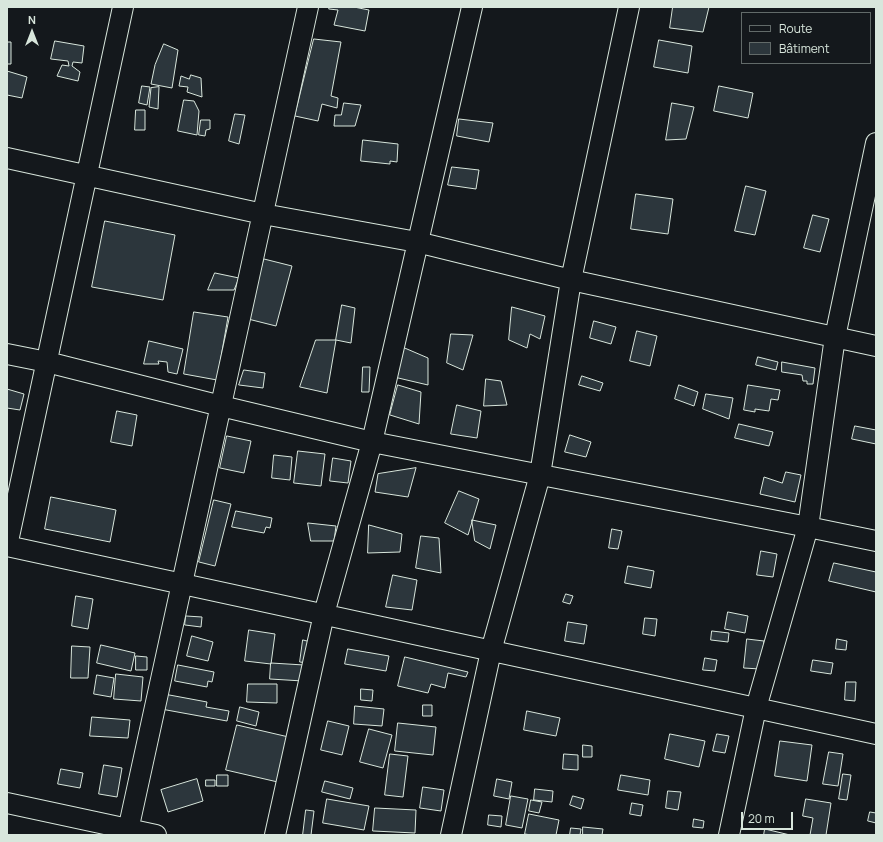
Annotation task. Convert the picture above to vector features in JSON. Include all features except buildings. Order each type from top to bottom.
[{"type":"street","points":[[123,7],[7,546],[876,734]]},
{"type":"street","points":[[128,832],[308,7]]},
{"type":"street","points":[[275,835],[324,614],[372,442],[472,7]]},
{"type":"street","points":[[451,835],[491,650],[540,475],[571,280],[629,7]]},
{"type":"street","points":[[729,835],[756,708],[808,526],[835,337],[876,143]]},
{"type":"street","points":[[7,158],[263,214],[418,242],[571,280],[876,346]]},
{"type":"street","points":[[7,354],[47,362],[372,442],[808,526],[876,541]]},
{"type":"street","points":[[7,803],[128,832],[156,835]]}]
